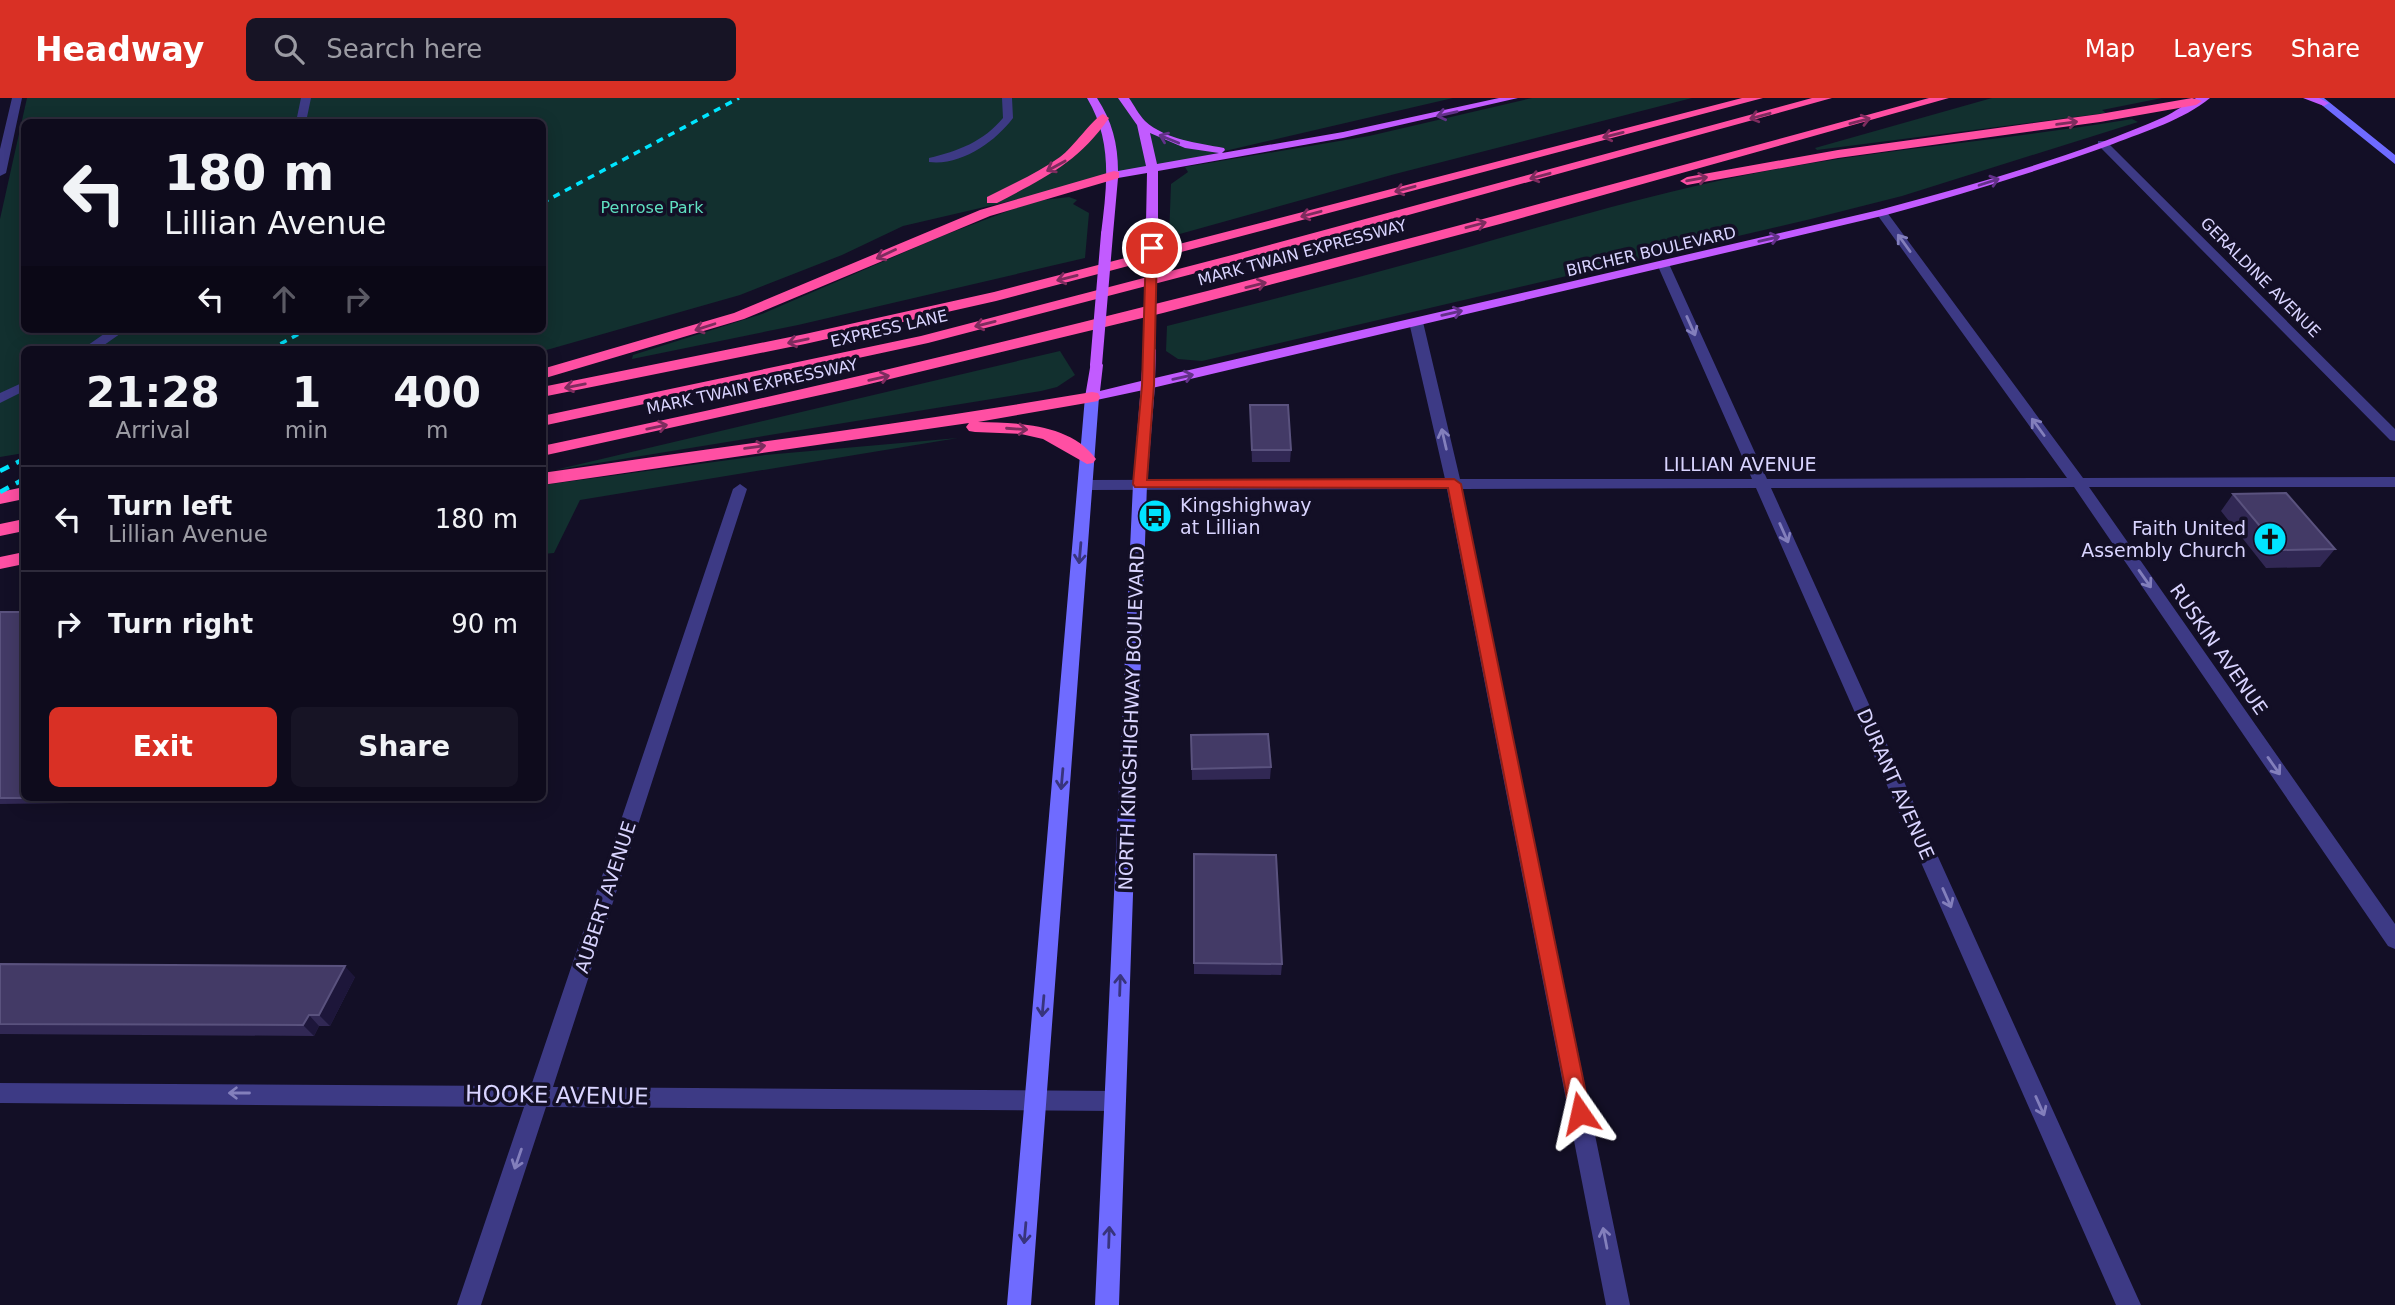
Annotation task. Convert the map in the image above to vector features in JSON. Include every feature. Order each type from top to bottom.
[{"type":"highway","name":"EXPRESS LANE","points":[[546,420],[922,340],[1241,257],[1826,98]]},
{"type":"highway","name":"MARK TWAIN EXPRESSWAY","points":[[546,450],[768,404],[1045,338],[1581,197],[1943,98]]},
{"type":"highway","name":"MARK TWAIN EXPRESSWAY","points":[[546,391],[805,339],[1019,290],[1754,99]]},
{"type":"highway","points":[[1581,197],[1838,154],[2099,118],[2200,100]]},
{"type":"highway","points":[[546,373],[739,316],[934,232],[1068,159],[1083,146],[1103,118]]},
{"type":"highway","points":[[934,232],[1015,203],[1114,175]]},
{"type":"highway","points":[[546,478],[749,448],[924,426],[1092,397]]},
{"type":"highway","points":[[924,426],[1038,431],[1068,443],[1087,459]]},
{"type":"highway","points":[[0,498],[21,494]]},
{"type":"highway","points":[[0,530],[21,526]]},
{"type":"highway","points":[[0,563],[21,559]]},
{"type":"main road","points":[[1019,1305],[1092,397],[1114,175],[1111,136],[1093,98]]},
{"type":"main road","name":"NORTH KINGSHIGHWAY BOULEVARD","points":[[1107,1305],[1140,484],[1148,385],[1154,167],[1142,123],[1123,98]]},
{"type":"main road","points":[[1114,175],[1343,135],[1513,98]]},
{"type":"main road","points":[[2308,98],[2321,100],[2395,161]]},
{"type":"main road","name":"BIRCHER BOULEVARD","points":[[1092,397],[1882,213],[2001,178],[2102,143],[2171,117],[2200,100]]},
{"type":"main road","points":[[1142,123],[1161,136],[1182,144],[1213,150],[1248,151]]},
{"type":"street","points":[[0,173],[17,98]]},
{"type":"street","points":[[302,119],[306,98]]},
{"type":"street","points":[[933,160],[949,157],[990,140],[1008,118],[1007,98]]},
{"type":"street","name":"GERALDINE AVENUE","points":[[2102,143],[2395,437]]},
{"type":"street","name":"RUSKIN AVENUE","points":[[1882,213],[2078,482],[2395,940]]},
{"type":"street","name":"DURANT AVENUE","points":[[1663,264],[2129,1305]]},
{"type":"street","points":[[1416,322],[1454,484],[1618,1305]]},
{"type":"street","points":[[94,346],[114,333]]},
{"type":"street","points":[[0,399],[21,388]]},
{"type":"street","name":"LILLIAN AVENUE","points":[[1086,485],[2395,482]]},
{"type":"street","name":"AUBERT AVENUE","points":[[469,1305],[740,489]]},
{"type":"street","name":"HOOKE AVENUE","points":[[0,1093],[1115,1101]]},
{"type":"green space","name":"Penrose Park","points":[[27,98],[1453,98],[903,226],[842,255],[740,295],[546,350],[546,346],[21,346],[21,454],[0,457],[0,219],[21,125],[21,333],[546,333],[546,119],[22,119]]},
{"type":"green space","points":[[1532,98],[1692,98],[1395,174],[1169,237],[1171,184],[1188,172],[1185,167],[1369,136]]},
{"type":"green space","points":[[1992,98],[2162,98],[2102,110],[2106,113],[1817,150],[1815,148]]},
{"type":"green space","points":[[2132,119],[2138,122],[1902,196],[1811,219],[1202,361],[1178,359],[1166,351],[1167,326],[1684,189],[1803,165]]},
{"type":"green space","points":[[1069,197],[1077,200],[1073,204],[1089,213],[1085,258],[798,325],[632,359],[633,355],[762,314],[942,236],[1021,206]]},
{"type":"green space","points":[[1060,351],[1075,375],[1057,387],[1041,391],[555,470]]},
{"type":"green space","points":[[958,438],[580,500],[554,553],[546,554],[546,485],[765,455]]},
{"type":"building","points":[[1250,405],[1288,405],[1291,450],[1252,450]]},
{"type":"building","points":[[2286,493],[2335,549],[2280,550],[2233,494]]},
{"type":"building","points":[[0,612],[21,612],[21,798],[0,798]]},
{"type":"building","points":[[1268,734],[1271,767],[1192,769],[1191,735]]},
{"type":"building","points":[[1194,854],[1276,855],[1282,964],[1194,963]]},
{"type":"building","points":[[0,964],[345,966],[319,1015],[309,1015],[303,1025],[0,1024]]},
{"type":"railway","points":[[546,201],[739,98]]},
{"type":"railway","points":[[276,346],[301,333]]},
{"type":"railway","points":[[0,471],[21,460]]},
{"type":"railway","points":[[0,492],[21,481]]},
{"type":"place","name":"Kingshighway at Lillian","points":[[1155,516]]},
{"type":"place","name":"Faith United Assembly Church","points":[[2270,539]]},
{"type":"route","points":[[1152,248],[1148,385],[1140,484],[1454,484],[1580,1113]]}]
